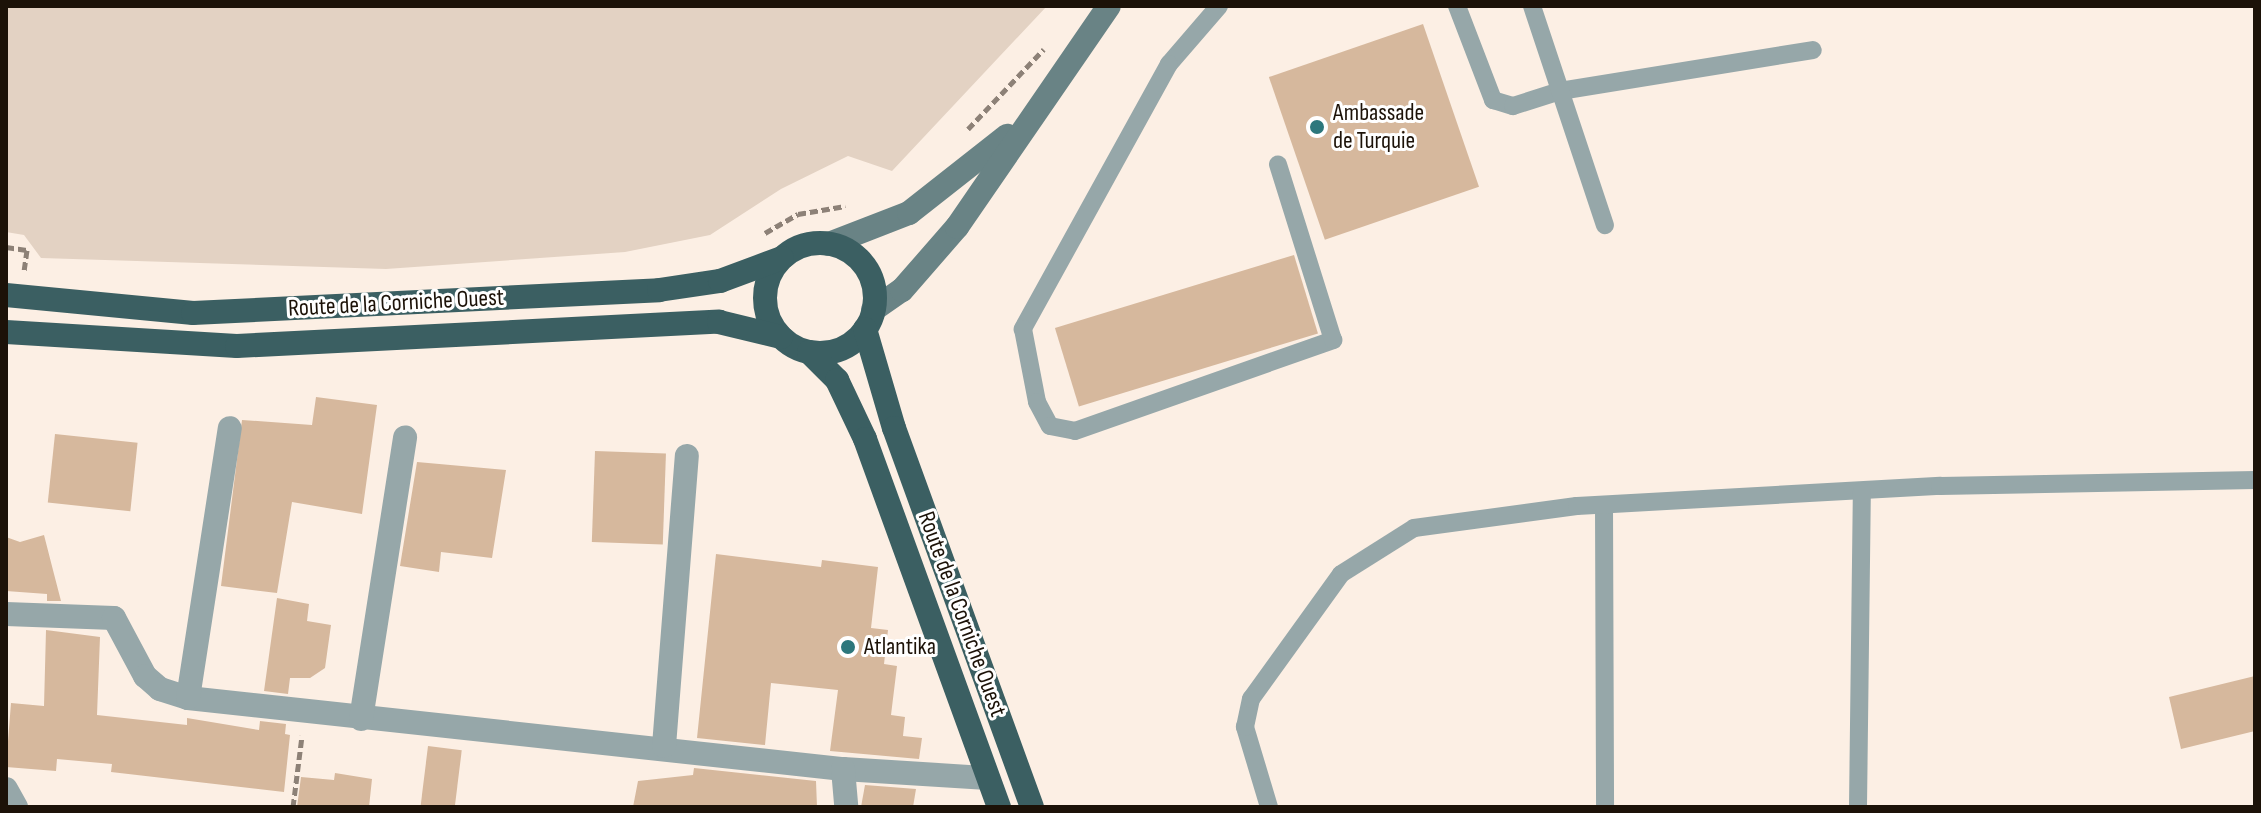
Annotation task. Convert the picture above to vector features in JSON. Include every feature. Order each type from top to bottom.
[{"type":"highway","points":[[829,244],[846,250],[870,275],[869,319],[841,349],[809,352],[781,337],[765,306],[771,272],[782,258],[796,249],[829,244]]},
{"type":"highway","name":"Route de la Corniche Ouest","points":[[6,295],[224,311],[659,290],[720,281],[782,258]]},
{"type":"highway","name":"Route de la Corniche Ouest","points":[[869,319],[894,428],[1032,807]]},
{"type":"highway","name":"Route de la Corniche Ouest","points":[[6,332],[237,346],[719,322],[781,337]]},
{"type":"highway","name":"Route de la Corniche Ouest","points":[[809,352],[837,380],[865,439],[999,807]]},
{"type":"main road","points":[[869,319],[902,290],[957,227],[1025,122],[1109,6]]},
{"type":"main road","points":[[829,244],[909,213],[1025,122]]},
{"type":"street","points":[[188,698],[230,428]]},
{"type":"street","points":[[361,719],[405,437]]},
{"type":"street","points":[[664,746],[687,456]]},
{"type":"street","points":[[6,614],[114,618],[145,676],[160,689],[188,698],[361,719],[664,746],[843,769],[988,778]]},
{"type":"street","points":[[843,769],[846,807]]},
{"type":"street","points":[[6,789],[16,807]]},
{"type":"lane","points":[[1219,6],[1169,64],[1023,329],[1037,402],[1050,426],[1075,431],[1333,340],[1278,164]]},
{"type":"lane","points":[[1457,6],[1493,100],[1513,106],[1560,91],[1813,50]]},
{"type":"lane","points":[[1532,6],[1605,225]]},
{"type":"lane","points":[[1269,807],[1245,727],[1251,699],[1341,574],[1414,528],[1604,505],[1862,491],[2255,480]]},
{"type":"lane","points":[[1858,807],[1862,491]]},
{"type":"lane","points":[[1604,505],[1605,807]]},
{"type":"path","points":[[960,137],[1054,39]]},
{"type":"path","points":[[761,236],[798,214],[856,204]]},
{"type":"path","points":[[6,247],[27,250],[24,272]]},
{"type":"path","points":[[15,270],[40,274]]},
{"type":"path","points":[[293,807],[305,712]]},
{"type":"shaded area","points":[[6,6],[1047,6],[892,171],[848,156],[781,189],[710,235],[625,252],[386,269],[41,258],[24,235],[6,232]]},
{"type":"building","name":"Ambassade de Turquie","points":[[1423,24],[1479,187],[1325,240],[1269,77]]},
{"type":"building","points":[[1294,255],[1318,333],[1079,407],[1055,328]]},
{"type":"building","points":[[316,397],[377,405],[362,514],[292,502],[277,593],[221,586],[242,420],[312,425]]},
{"type":"building","points":[[55,434],[138,443],[130,511],[48,503]]},
{"type":"building","points":[[595,451],[666,453],[663,544],[592,542]]},
{"type":"building","points":[[417,462],[506,470],[492,558],[441,552],[439,572],[400,566]]},
{"type":"building","points":[[44,535],[61,601],[47,601],[47,594],[6,591],[6,537],[20,542]]},
{"type":"building","points":[[716,554],[821,567],[822,560],[878,567],[871,628],[888,630],[884,664],[897,666],[891,715],[905,717],[903,736],[922,738],[919,759],[830,751],[838,690],[771,683],[765,745],[697,738]]},
{"type":"building","points":[[277,598],[309,604],[307,621],[331,625],[325,668],[310,678],[290,678],[288,694],[264,691]]},
{"type":"building","points":[[46,630],[100,637],[97,715],[187,725],[187,718],[259,730],[260,721],[286,724],[285,734],[290,735],[284,792],[111,772],[112,764],[57,759],[56,771],[6,767],[11,703],[44,706]]},
{"type":"building","points":[[2255,676],[2255,731],[2181,749],[2169,697]]},
{"type":"building","points":[[428,746],[462,750],[455,807],[421,807]]},
{"type":"building","points":[[694,768],[816,781],[817,807],[633,807],[638,781],[693,775]]},
{"type":"building","points":[[335,773],[372,779],[369,807],[297,807],[301,777],[334,780]]},
{"type":"building","points":[[865,785],[916,789],[913,807],[861,807]]},
{"type":"place","name":"Ambassade de Turquie","points":[[1317,127]]},
{"type":"place","name":"Atlantika","points":[[848,647]]}]
